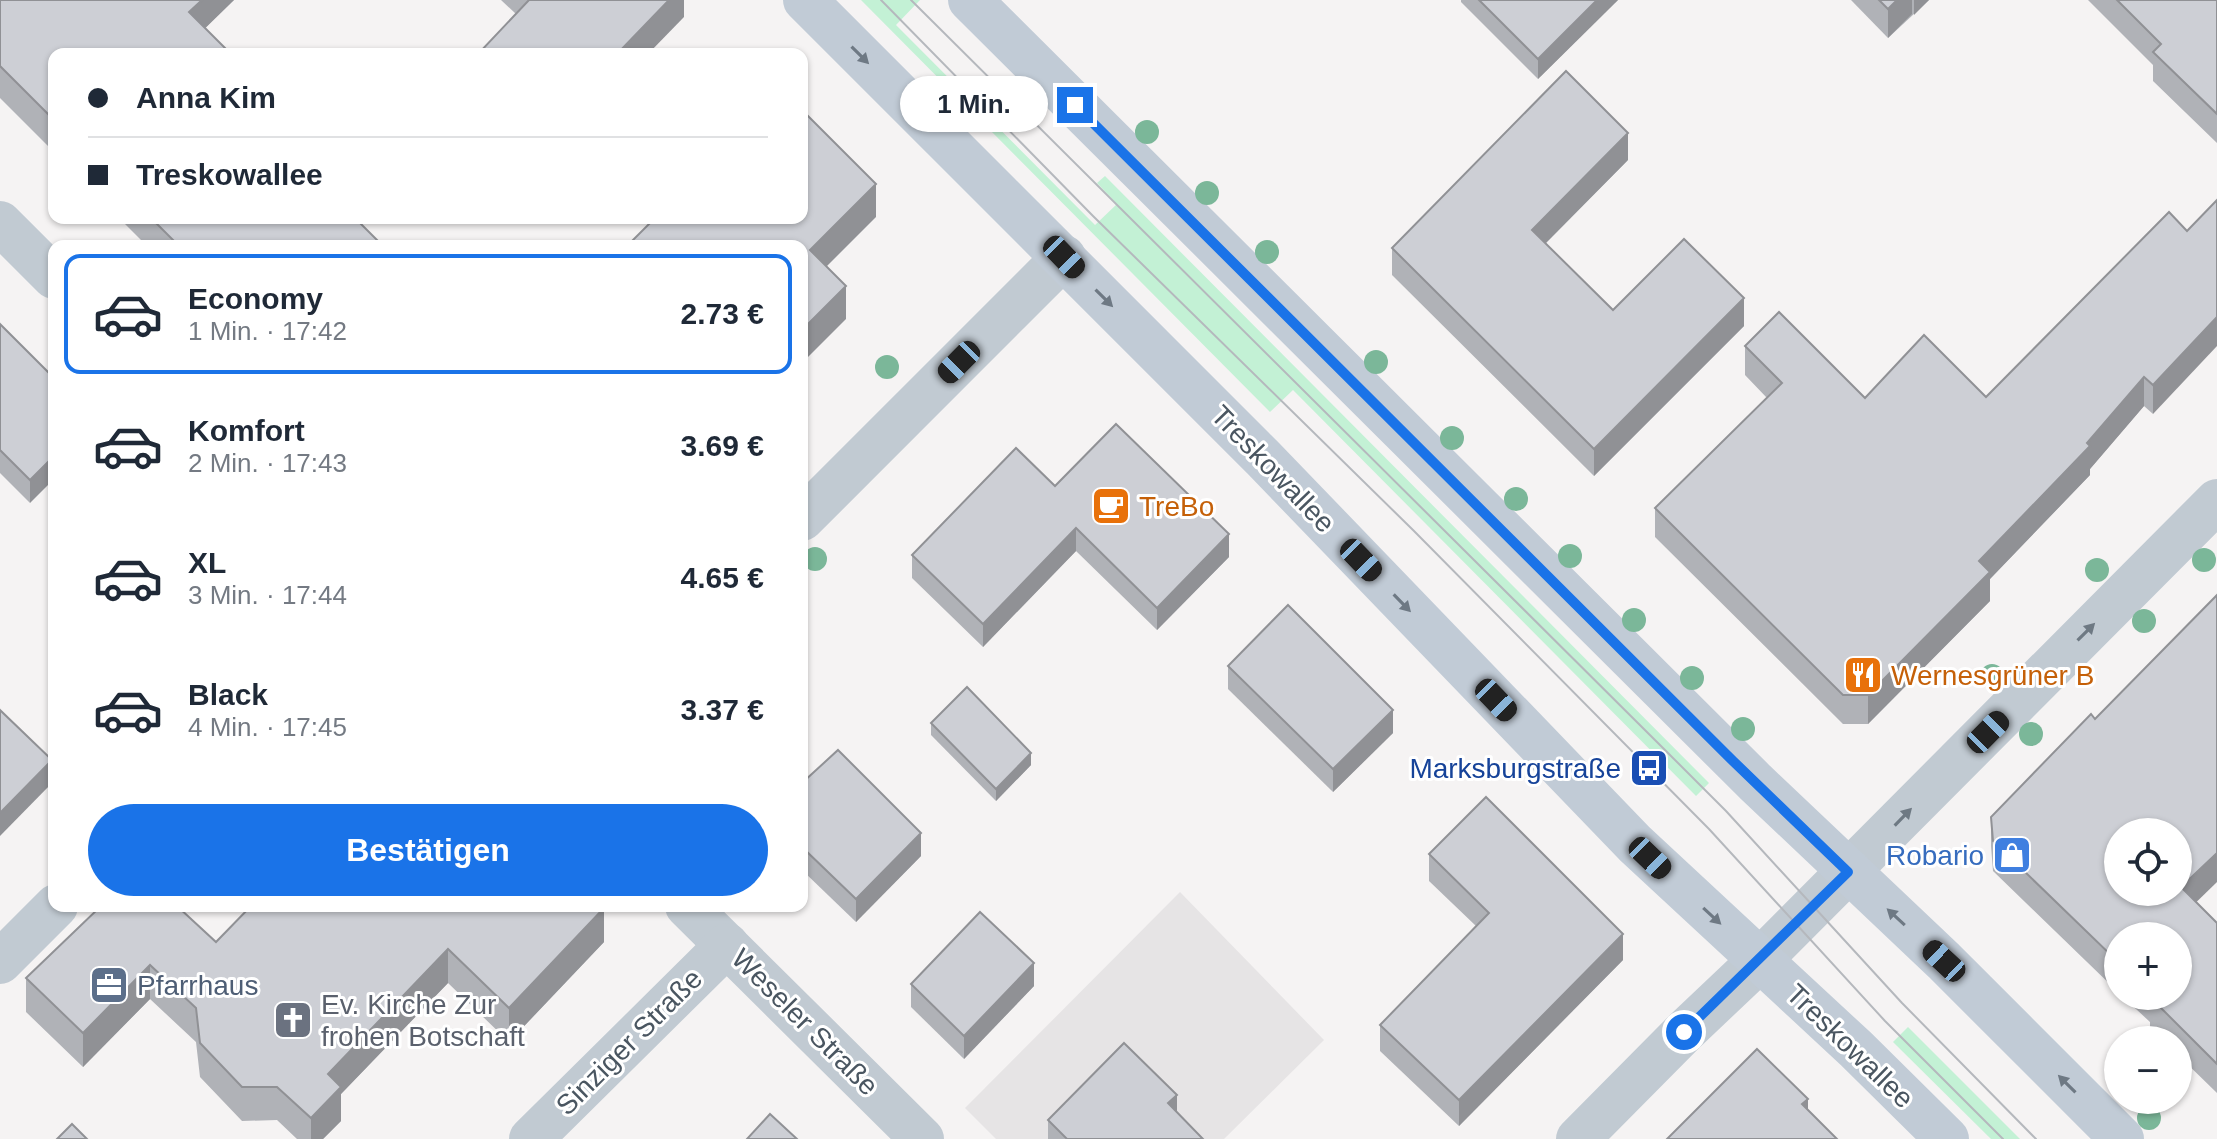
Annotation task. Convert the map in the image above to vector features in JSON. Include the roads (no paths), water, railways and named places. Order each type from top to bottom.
[{"type":"main road","name":"Treskowallee","points":[[805,0],[1263,458],[1635,844],[1856,1049],[1947,1139]]},
{"type":"main road","points":[[970,0],[1755,782],[1944,961],[2122,1139]]},
{"type":"street","points":[[0,223],[48,271]]},
{"type":"street","points":[[808,513],[1064,257]]},
{"type":"street","points":[[1578,1139],[2217,501]]},
{"type":"street","points":[[0,962],[50,912]]},
{"type":"street","name":"Weseler Straße","points":[[693,912],[922,1139]]},
{"type":"street","name":"Sinziger Straße","points":[[531,1139],[727,945]]},
{"type":"tram line","points":[[881,0],[1093,216],[1413,530],[1709,829],[1885,1021],[2003,1139]]},
{"type":"tram line","points":[[911,0],[1726,811],[1902,1003],[2036,1139]]},
{"type":"place","name":"TreBo","points":[[1111,506]]},
{"type":"place","name":"Wernesgrüner B","points":[[1863,675]]},
{"type":"place","name":"Marksburgstraße","points":[[1649,768]]},
{"type":"place","name":"Robario","points":[[2012,855]]},
{"type":"place","name":"Pfarrhaus","points":[[109,985]]},
{"type":"place","name":"Ev. Kirche Zur frohen Botschaft","points":[[293,1020]]}]
